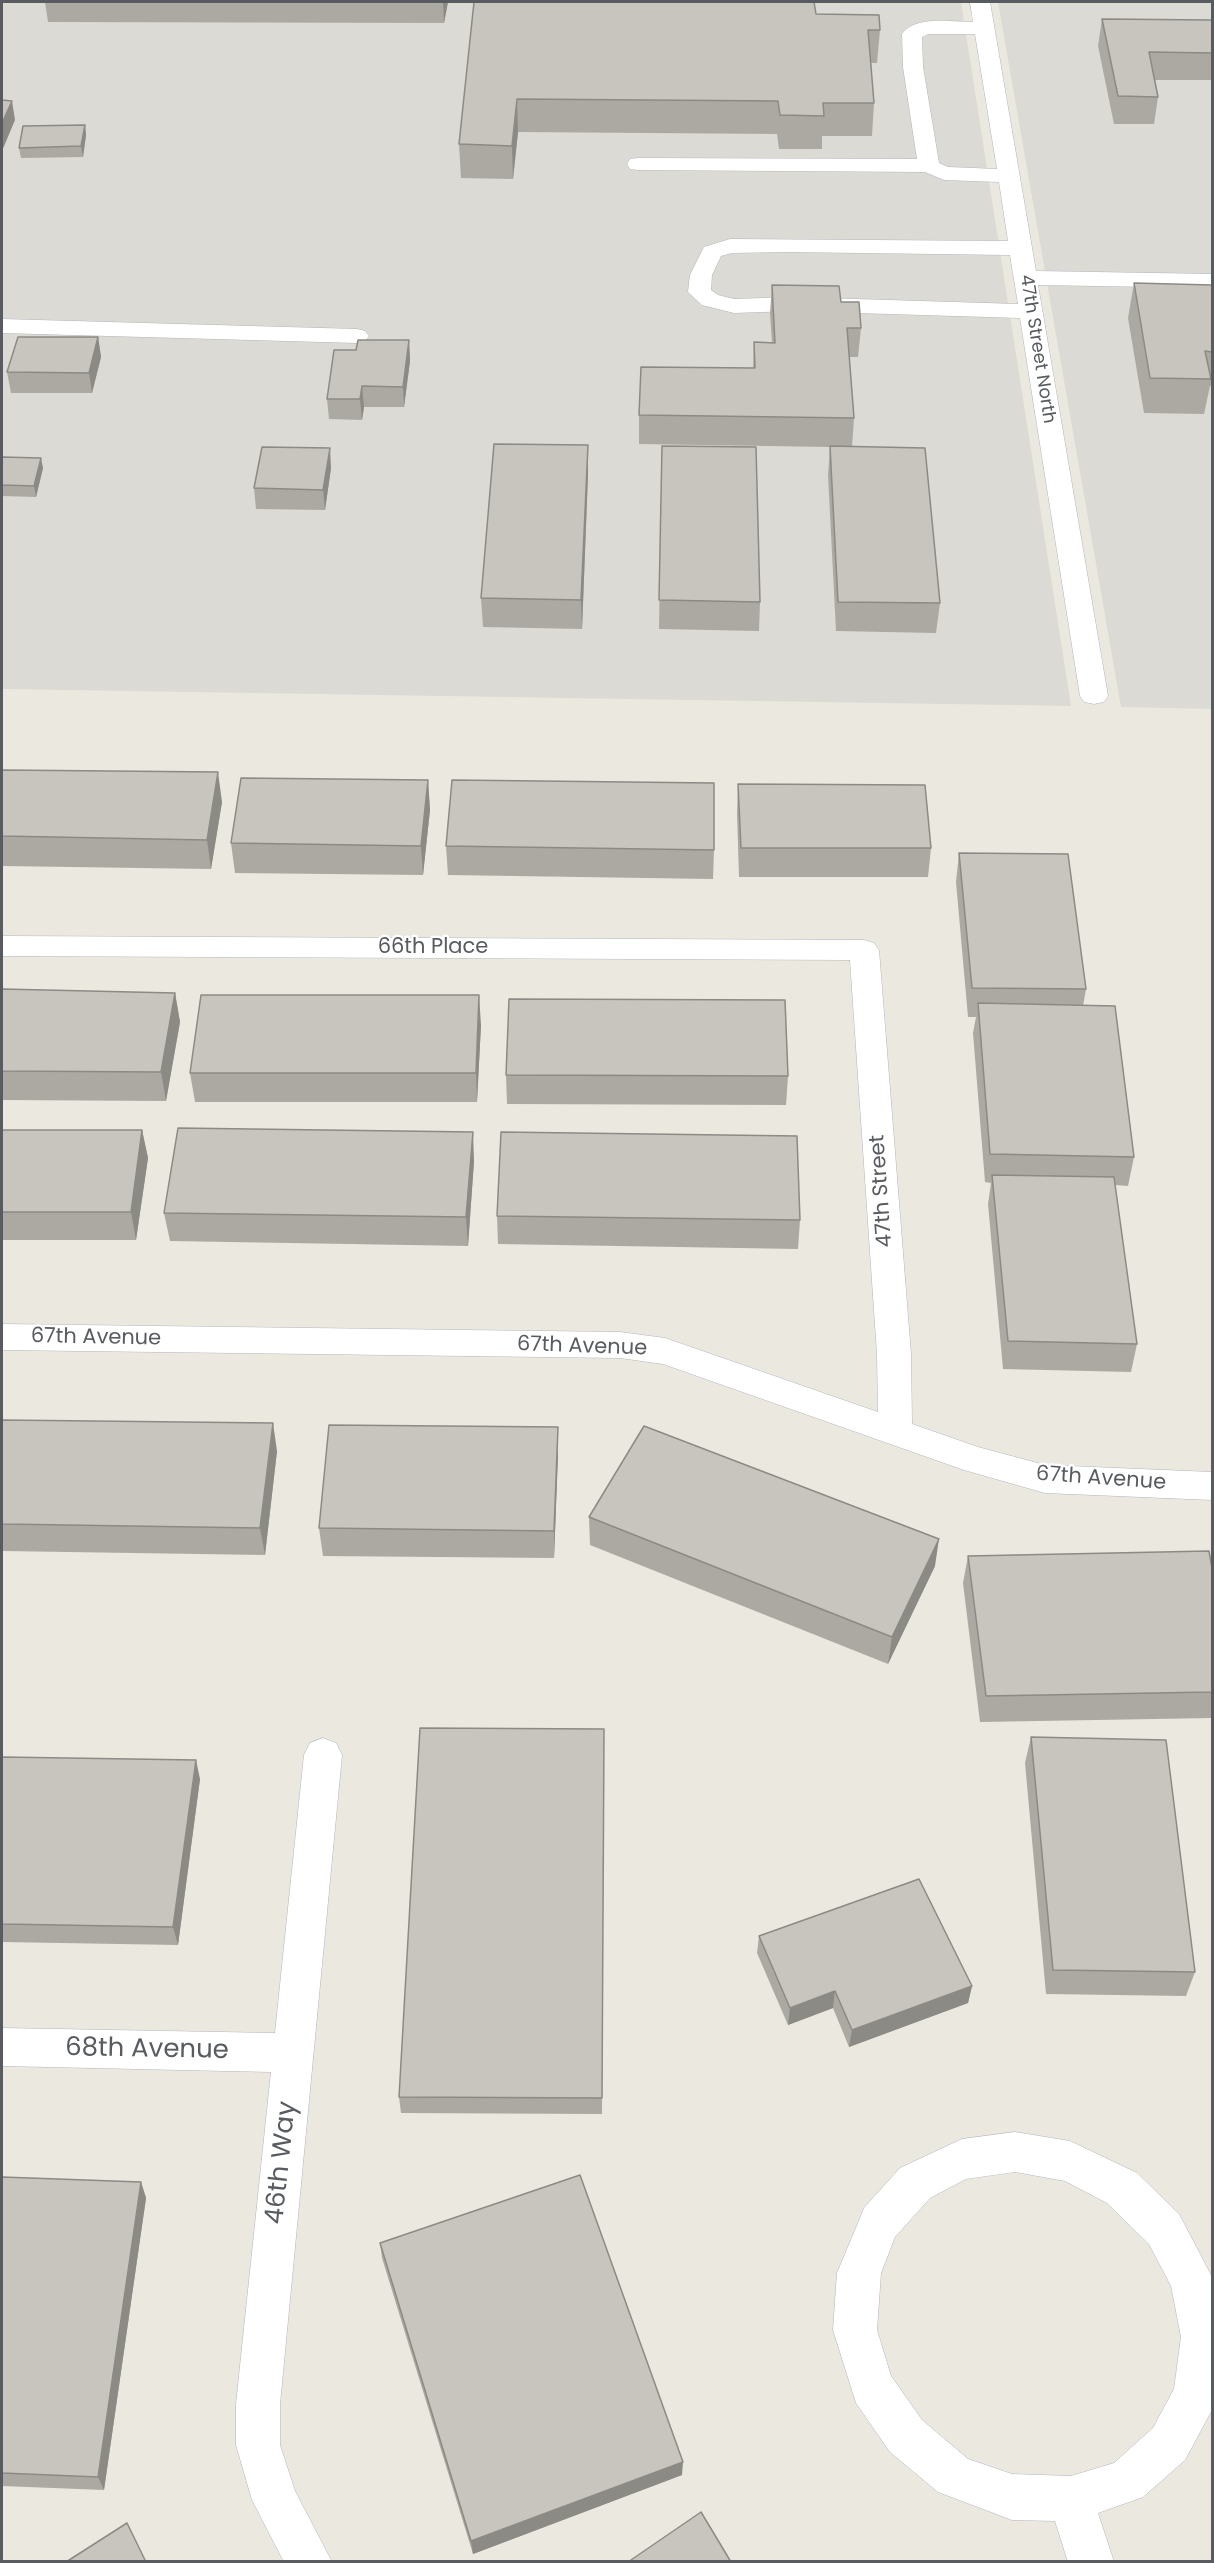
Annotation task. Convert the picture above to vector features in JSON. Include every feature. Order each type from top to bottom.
[{"type":"street","name":"47th Street North","points":[[980,2],[1094,696]]},
{"type":"street","points":[[929,166],[912,52],[912,34],[924,28],[984,28]]},
{"type":"street","points":[[638,164],[929,166],[944,173],[1008,177]]},
{"type":"street","points":[[1020,248],[730,246],[712,252],[700,275],[699,292],[710,300],[734,306],[791,304],[1031,311]]},
{"type":"street","points":[[1025,278],[1212,281]]},
{"type":"street","points":[[2,326],[357,336]]},
{"type":"street","name":"66th Place","points":[[2,946],[864,950]]},
{"type":"street","name":"47th Street","points":[[864,950],[893,1342],[895,1431]]},
{"type":"street","name":"67th Avenue","points":[[2,1337],[620,1345],[665,1351],[976,1460],[1046,1479],[1212,1486]]},
{"type":"street","name":"46th Way","points":[[309,2562],[275,2500],[258,2445],[258,2404],[322,1755]]},
{"type":"street","name":"68th Avenue","points":[[2,2048],[293,2053]]},
{"type":"street","points":[[1016,2152],[1059,2159],[1070,2161],[1122,2188],[1164,2229],[1192,2280],[1203,2337],[1196,2394],[1169,2444],[1127,2481],[1071,2499],[1012,2497],[954,2476],[906,2436],[872,2387],[855,2330],[859,2273],[879,2223],[915,2183],[962,2159],[1016,2152]]},
{"type":"street","points":[[1071,2499],[1091,2562]]},
{"type":"shaded area","points":[[2,2],[961,2],[1071,706],[2,689]]},
{"type":"shaded area","points":[[998,2],[1212,2],[1212,709],[1121,707]]},
{"type":"building","points":[[474,2],[814,2],[816,14],[879,15],[880,30],[868,30],[874,103],[823,103],[824,116],[780,115],[778,101],[517,99],[512,146],[459,144]]},
{"type":"building","points":[[1102,19],[1212,20],[1212,53],[1149,52],[1158,97],[1118,96]]},
{"type":"building","points":[[2,100],[12,101],[2,123]]},
{"type":"building","points":[[85,125],[81,146],[19,148],[23,126]]},
{"type":"building","points":[[1134,283],[1212,285],[1212,352],[1205,351],[1211,379],[1150,378]]},
{"type":"building","points":[[772,285],[839,286],[841,302],[859,302],[861,328],[847,328],[854,418],[639,415],[641,367],[755,368],[754,342],[775,343]]},
{"type":"building","points":[[18,337],[98,337],[89,373],[7,372]]},
{"type":"building","points":[[358,340],[409,340],[403,387],[362,386],[360,399],[327,399],[334,350],[356,350]]},
{"type":"building","points":[[494,444],[588,445],[581,600],[481,598]]},
{"type":"building","points":[[662,446],[756,447],[760,602],[659,600]]},
{"type":"building","points":[[830,446],[925,448],[940,603],[838,602]]},
{"type":"building","points":[[262,447],[330,448],[323,490],[254,488]]},
{"type":"building","points":[[2,457],[41,458],[34,486],[2,485]]},
{"type":"building","points":[[2,770],[218,772],[207,840],[2,836]]},
{"type":"building","points":[[241,778],[428,780],[421,846],[231,843]]},
{"type":"building","points":[[452,780],[714,783],[714,850],[446,846]]},
{"type":"building","points":[[738,784],[925,785],[931,848],[741,848]]},
{"type":"building","points":[[959,853],[1068,854],[1086,989],[972,988]]},
{"type":"building","points":[[2,989],[175,993],[161,1072],[2,1071]]},
{"type":"building","points":[[201,995],[479,995],[476,1073],[190,1073]]},
{"type":"building","points":[[509,999],[785,1000],[788,1076],[506,1075]]},
{"type":"building","points":[[978,1003],[1115,1006],[1134,1157],[990,1154]]},
{"type":"building","points":[[178,1128],[473,1132],[466,1217],[164,1213]]},
{"type":"building","points":[[2,1130],[142,1130],[131,1212],[2,1212]]},
{"type":"building","points":[[501,1132],[797,1136],[800,1220],[497,1216]]},
{"type":"building","points":[[992,1175],[1114,1177],[1137,1344],[1008,1341]]},
{"type":"building","points":[[2,1420],[273,1423],[260,1528],[2,1524]]},
{"type":"building","points":[[329,1425],[558,1427],[554,1531],[319,1528]]},
{"type":"building","points":[[644,1426],[939,1539],[892,1637],[589,1517]]},
{"type":"building","points":[[1209,1551],[1212,1568],[1212,1692],[986,1696],[968,1556]]},
{"type":"building","points":[[420,1728],[604,1729],[602,2098],[399,2097]]},
{"type":"building","points":[[1031,1737],[1166,1740],[1195,1972],[1053,1970]]},
{"type":"building","points":[[2,1757],[196,1760],[173,1927],[2,1924]]},
{"type":"building","points":[[919,1879],[972,1986],[852,2030],[835,1991],[790,2008],[759,1936]]},
{"type":"building","points":[[580,2175],[683,2462],[471,2541],[380,2243]]},
{"type":"building","points":[[2,2177],[141,2182],[98,2477],[2,2473]]},
{"type":"building","points":[[701,2512],[731,2562],[628,2562]]},
{"type":"building","points":[[127,2523],[146,2562],[66,2562]]}]
